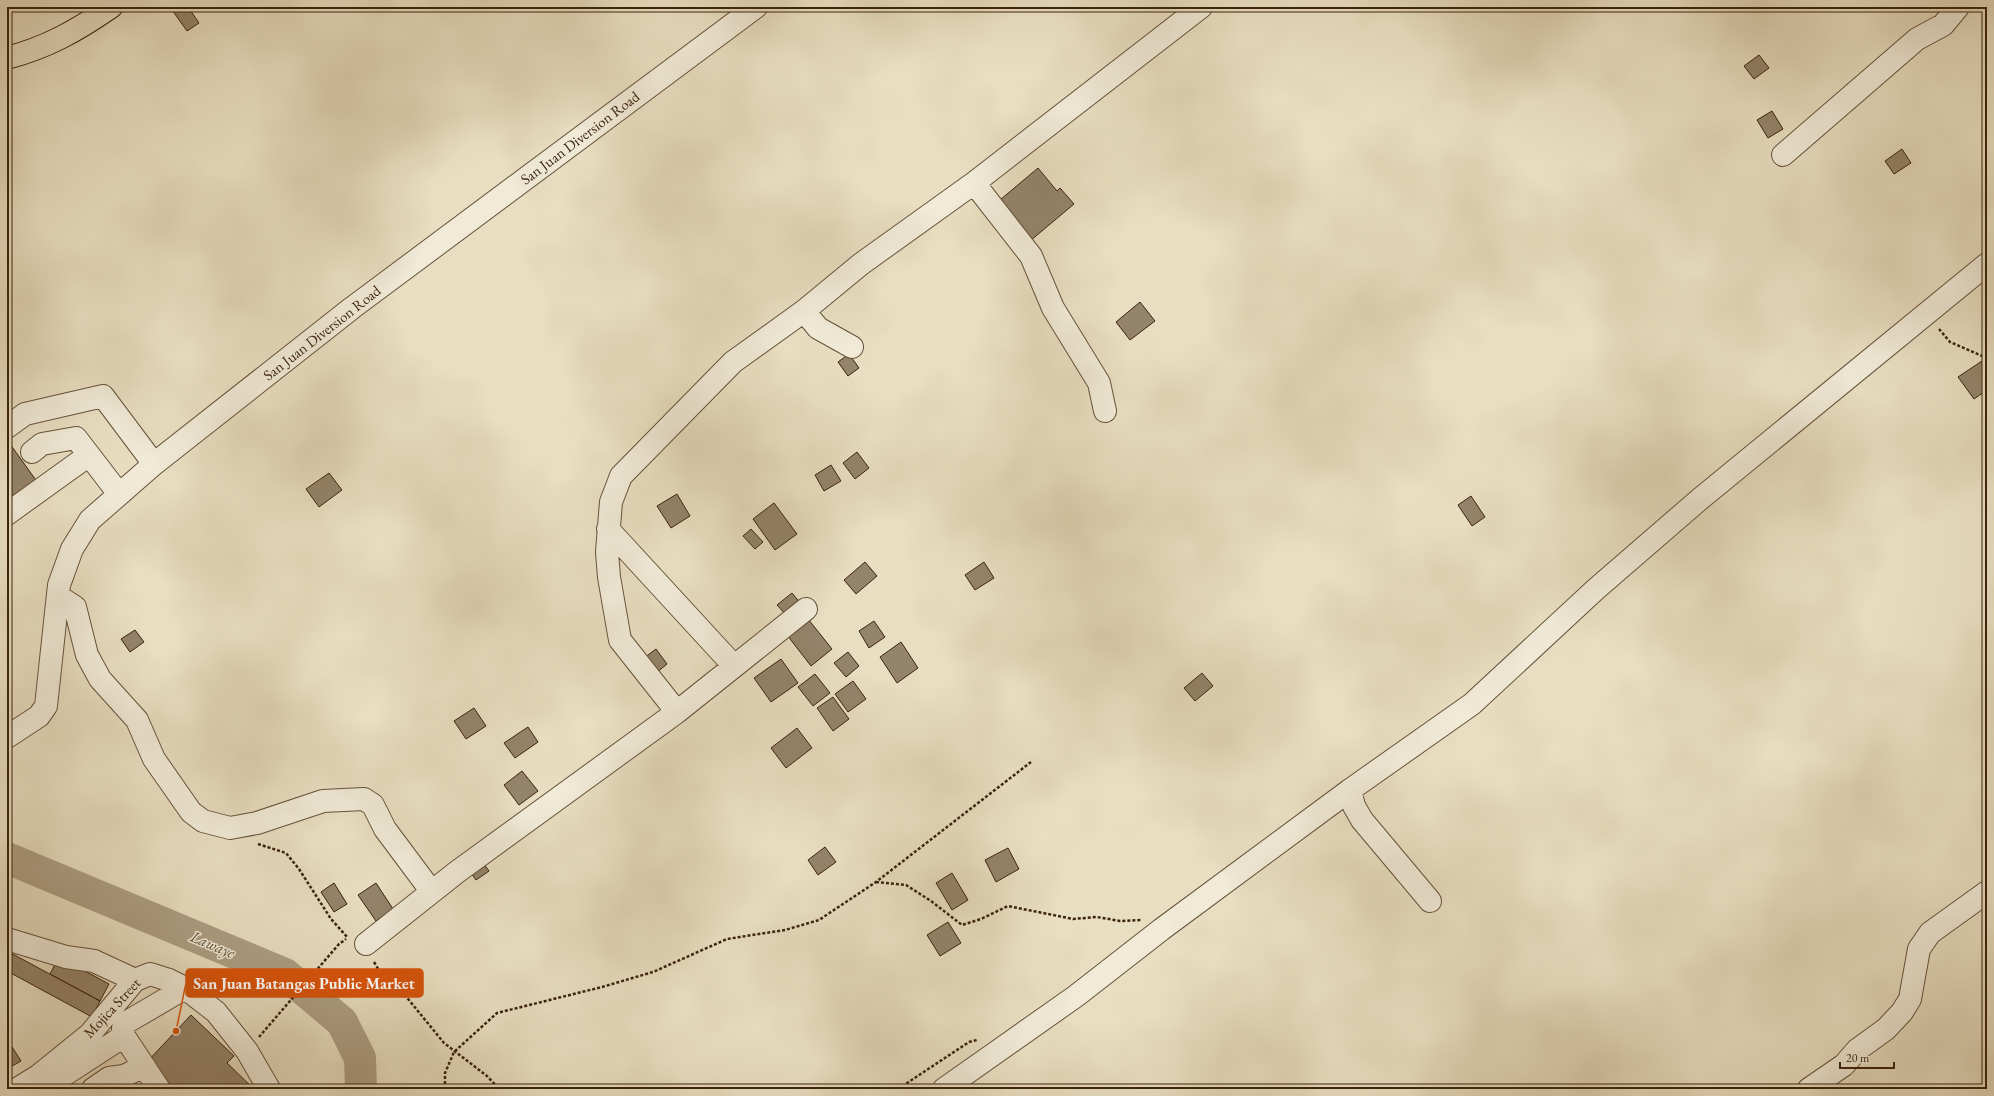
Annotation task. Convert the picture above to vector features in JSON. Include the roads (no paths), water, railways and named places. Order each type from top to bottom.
[{"type":"main road","points":[[7,58],[30,52],[62,39],[111,7]]},
{"type":"street","name":"San Juan Diversion Road","points":[[7,737],[39,716],[46,706],[59,585],[72,549],[90,520],[154,464],[352,308],[756,7]]},
{"type":"street","points":[[677,712],[620,640],[609,577],[607,552],[611,502],[621,476],[733,362],[804,311],[861,264],[974,183],[1201,7]]},
{"type":"street","points":[[1783,155],[1917,38],[1943,25],[1958,7]]},
{"type":"street","points":[[974,183],[1030,256],[1053,308],[1099,383],[1105,411]]},
{"type":"street","points":[[944,1089],[1076,996],[1162,929],[1350,790],[1472,704],[1596,589],[1700,499],[1987,264]]},
{"type":"street","points":[[804,311],[818,328],[852,347]]},
{"type":"street","points":[[7,427],[25,414],[103,396],[154,464]]},
{"type":"street","points":[[32,452],[42,444],[76,438],[119,494]]},
{"type":"street","points":[[7,514],[89,455]]},
{"type":"street","points":[[608,529],[734,666]]},
{"type":"street","points":[[58,596],[75,607],[87,654],[100,679],[137,720],[154,759],[191,812],[203,821],[230,828],[257,823],[323,801],[364,799],[373,805],[385,829],[432,892]]},
{"type":"street","points":[[366,944],[432,892],[677,712],[806,609]]},
{"type":"street","points":[[1350,790],[1354,806],[1362,820],[1430,901]]},
{"type":"street","points":[[1809,1089],[1844,1065],[1856,1050],[1886,1029],[1902,1012],[1910,999],[1919,949],[1930,933],[1987,892]]},
{"type":"street","points":[[7,939],[66,957],[94,961],[142,977],[169,980],[185,988],[216,1012],[247,1052],[269,1089]]},
{"type":"street","name":"Mojica Street","points":[[17,1089],[38,1076],[90,1034],[142,977]]},
{"type":"street","points":[[159,1089],[124,1036],[123,1028],[127,1022],[185,988]]},
{"type":"street","points":[[38,1076],[58,1079],[124,1036]]},
{"type":"street","points":[[93,1089],[109,1078],[124,1076],[144,1066]]},
{"type":"waterway","name":"Lawaye","points":[[7,858],[285,974],[342,1022],[360,1058],[361,1089]]},
{"type":"place","name":"San Juan Batangas Public Market","points":[[176,1031]]}]
